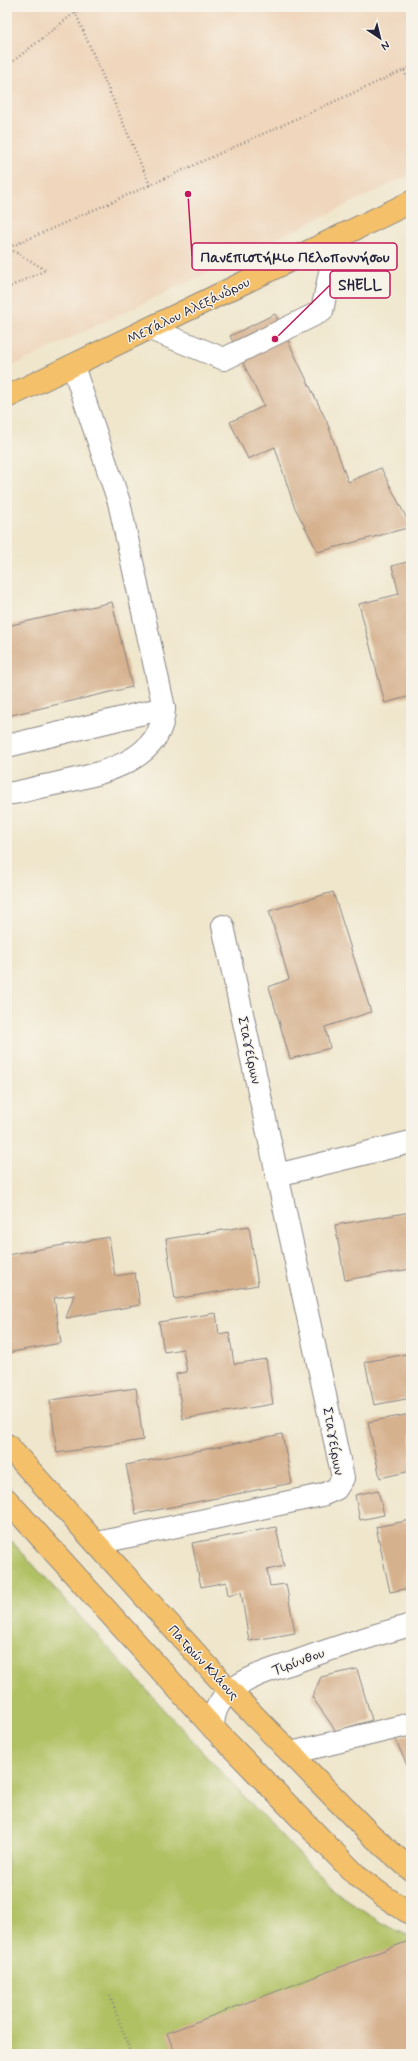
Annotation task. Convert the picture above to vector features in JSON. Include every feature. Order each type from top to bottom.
[{"type":"main road","name":"Μεγάλου Αλεξάνδρου","points":[[7,397],[74,366],[411,202]]},
{"type":"main road","name":"Πατρών Κλάους","points":[[7,1445],[230,1691],[369,1833],[411,1870]]},
{"type":"main road","points":[[7,1500],[214,1729],[358,1877],[411,1914]]},
{"type":"street","points":[[150,329],[224,359],[322,311],[337,238]]},
{"type":"street","points":[[7,793],[96,774],[129,760],[149,746],[156,737],[164,720],[164,708],[119,502],[74,366]]},
{"type":"street","points":[[7,746],[164,708]]},
{"type":"street","name":"Σταγείρων","points":[[96,1543],[322,1495],[336,1488],[343,1478],[223,926]]},
{"type":"street","points":[[277,1175],[411,1142]]},
{"type":"street","name":"Τιρύνθου","points":[[214,1729],[213,1721],[216,1709],[230,1691],[263,1673],[361,1639],[411,1624]]},
{"type":"street","points":[[291,1753],[411,1724]]},
{"type":"path","points":[[7,66],[82,7]]},
{"type":"path","points":[[75,12],[150,185]]},
{"type":"path","points":[[8,248],[411,66]]},
{"type":"path","points":[[404,70],[411,89]]},
{"type":"path","points":[[7,288],[46,270],[8,248]]},
{"type":"path","points":[[110,1996],[131,2054]]},
{"type":"shaded area","points":[[7,7],[411,7],[411,174],[7,369]]},
{"type":"green space","points":[[7,1536],[223,1774],[333,1890],[384,1924],[411,1937],[411,2054],[7,2054]]},
{"type":"building","points":[[275,314],[327,422],[348,482],[381,468],[411,527],[318,552],[294,506],[275,447],[248,459],[230,422],[264,406],[230,336]]},
{"type":"building","points":[[411,561],[411,696],[385,703],[359,604],[399,594],[392,566]]},
{"type":"building","points":[[112,602],[132,687],[7,716],[7,626]]},
{"type":"building","points":[[333,892],[371,1012],[325,1027],[330,1048],[290,1059],[269,987],[289,979],[269,911]]},
{"type":"building","points":[[411,1212],[411,1269],[345,1280],[335,1225]]},
{"type":"building","points":[[249,1226],[258,1285],[175,1299],[166,1239]]},
{"type":"building","points":[[109,1237],[115,1276],[135,1273],[140,1305],[66,1318],[74,1295],[54,1298],[61,1343],[7,1353],[7,1255]]},
{"type":"building","points":[[216,1313],[219,1334],[229,1332],[234,1364],[266,1359],[273,1404],[183,1419],[176,1374],[187,1372],[183,1349],[164,1352],[159,1322]]},
{"type":"building","points":[[411,1353],[411,1398],[374,1405],[365,1362]]},
{"type":"building","points":[[136,1388],[143,1440],[57,1453],[50,1400]]},
{"type":"building","points":[[411,1414],[411,1471],[380,1478],[368,1422]]},
{"type":"building","points":[[282,1434],[292,1483],[136,1514],[126,1465]]},
{"type":"building","points":[[378,1490],[384,1515],[360,1520],[355,1495]]},
{"type":"building","points":[[411,1520],[411,1588],[390,1592],[376,1527]]},
{"type":"building","points":[[276,1527],[284,1566],[267,1570],[270,1586],[286,1584],[295,1633],[249,1641],[241,1592],[228,1596],[226,1582],[201,1587],[192,1543]]},
{"type":"building","points":[[357,1669],[372,1720],[336,1731],[312,1697],[321,1677]]},
{"type":"building","points":[[411,1734],[411,1775],[395,1738]]},
{"type":"building","points":[[411,1940],[411,2054],[175,2054],[167,2033]]},
{"type":"place","name":"Πανεπιστήμιο Πελοποννήσου","points":[[188,194]]},
{"type":"place","name":"SHELL","points":[[275,339]]}]
